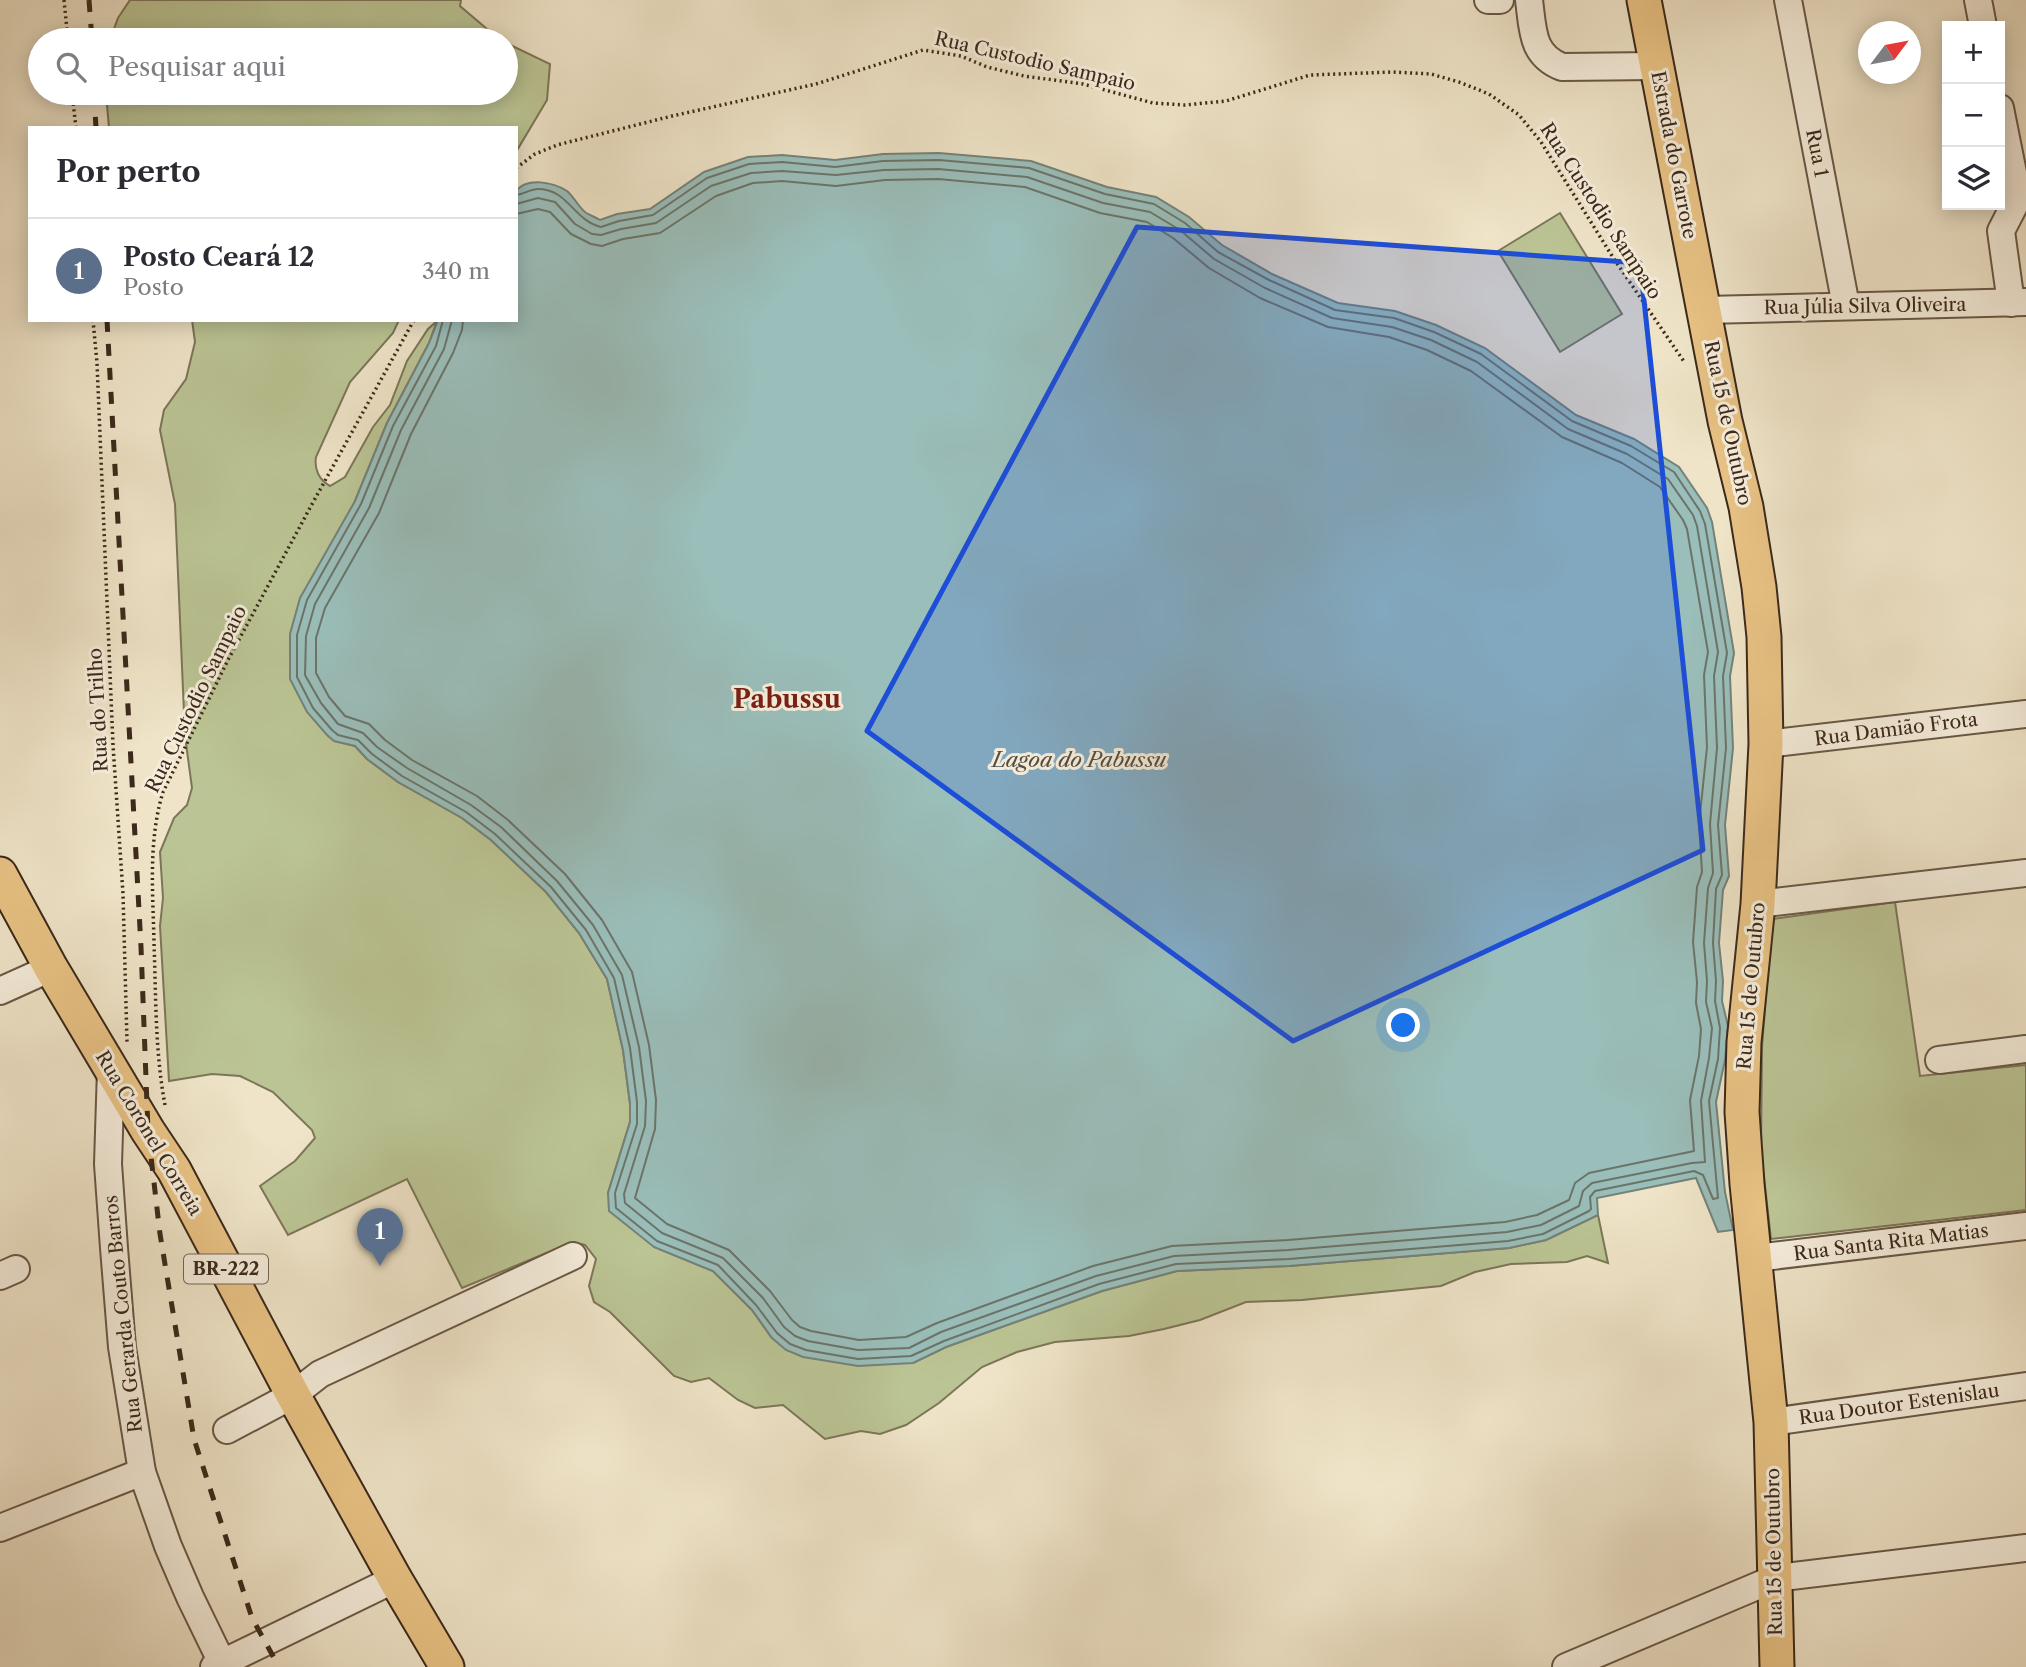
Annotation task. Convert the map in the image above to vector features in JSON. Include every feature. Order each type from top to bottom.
[{"type":"main road","name":"Estrada do Garrote","points":[[1644,0],[1705,310]]},
{"type":"main road","name":"Rua 15 de Outubro","points":[[1705,310],[1725,421],[1746,507],[1764,637],[1766,744],[1758,904],[1744,1042],[1742,1112],[1771,1422],[1777,1667]]},
{"type":"main road","name":"Rua Coronel Correia","points":[[0,874],[51,968],[119,1057],[174,1170],[293,1395],[447,1667]]},
{"type":"street","points":[[1488,0],[1500,0]]},
{"type":"street","points":[[1529,0],[1535,39],[1540,53],[1549,63],[1562,68],[1656,66]]},
{"type":"street","name":"Rua 1","points":[[1788,0],[1846,306]]},
{"type":"street","points":[[1978,0],[1982,21]]},
{"type":"street","points":[[2005,133],[2018,198],[2000,231],[2018,303]]},
{"type":"street","name":"Rua Júlia Silva Oliveira","points":[[1705,310],[2018,303]]},
{"type":"street","name":"Rua Damião Frota","points":[[1766,744],[2026,713]]},
{"type":"street","points":[[1758,904],[2026,873]]},
{"type":"street","points":[[0,991],[51,968]]},
{"type":"street","points":[[1939,1060],[2026,1049]]},
{"type":"street","name":"Rua Gerarda Couto Barros","points":[[119,1057],[108,1164],[122,1347],[142,1472],[174,1559],[220,1666]]},
{"type":"street","name":"Rua Santa Rita Matias","points":[[1755,1258],[2026,1226]]},
{"type":"street","points":[[227,1430],[293,1395],[320,1374],[573,1256]]},
{"type":"street","name":"Rua Doutor Estenislau","points":[[1771,1422],[2026,1385]]},
{"type":"street","points":[[0,1528],[142,1472]]},
{"type":"street","points":[[1566,1667],[1776,1578],[2026,1548]]},
{"type":"street","points":[[220,1666],[395,1579]]},
{"type":"path","points":[[64,0],[67,28]]},
{"type":"path","name":"Rua Custodio Sampaio","points":[[518,167],[535,154],[557,145],[816,84],[923,51],[961,55],[987,67],[1024,76],[1083,84],[1153,103],[1185,105],[1226,101],[1310,75],[1393,72],[1431,74],[1489,94],[1519,115],[1541,142],[1614,259],[1688,367]]},
{"type":"path","points":[[73,105],[76,126]]},
{"type":"path","name":"Rua do Trilho","points":[[93,322],[113,745],[123,894],[119,1057]]},
{"type":"path","name":"Rua Custodio Sampaio","points":[[167,1114],[161,1081],[153,873],[153,840],[163,792],[234,648],[413,322]]},
{"type":"highlighted area","points":[[1137,227],[1640,263],[1703,850],[1293,1041],[867,731]]},
{"type":"green space","points":[[130,0],[461,0],[460,6],[486,28],[114,28]]},
{"type":"green space","points":[[518,49],[550,64],[547,100],[518,149],[518,126],[109,126],[107,105],[518,105]]},
{"type":"green space","points":[[1560,213],[1622,314],[1560,352],[1498,251]]},
{"type":"green space","points":[[192,322],[398,322],[393,333],[350,382],[316,457],[318,474],[330,486],[345,477],[373,427],[390,405],[407,361],[428,329],[437,322],[429,343],[387,423],[355,501],[335,741],[355,746],[367,759],[398,782],[462,818],[491,840],[546,892],[579,933],[607,979],[623,1050],[630,1104],[630,1122],[608,1193],[654,1247],[713,1271],[752,1310],[772,1338],[913,1363],[946,1347],[1102,1291],[1177,1271],[1289,1266],[1509,1248],[1546,1240],[1598,1215],[1608,1263],[1587,1256],[1567,1262],[1511,1264],[1475,1272],[1441,1286],[1302,1300],[1246,1302],[1200,1320],[1164,1329],[1129,1336],[1055,1342],[1017,1352],[982,1367],[939,1403],[906,1425],[880,1434],[861,1431],[825,1439],[783,1405],[755,1408],[738,1400],[709,1378],[691,1382],[674,1376],[610,1312],[594,1302],[589,1286],[596,1259],[585,1245],[573,1242],[462,1288],[407,1179],[288,1235],[260,1186],[295,1161],[315,1138],[312,1130],[273,1092],[240,1076],[212,1074],[169,1081],[160,926],[163,898],[160,852],[174,818],[187,805],[192,788],[185,736],[175,504],[160,430],[164,410],[186,379],[195,342]]},
{"type":"green space","points":[[1895,902],[1920,1076],[2026,1065],[2026,1210],[1771,1239],[1761,1151],[1762,1047],[1772,919]]},
{"type":"water","name":"Lagoa do Pabussu","points":[[939,153],[1031,161],[1107,187],[1156,197],[1189,217],[1222,245],[1272,274],[1338,303],[1395,311],[1436,325],[1485,348],[1576,415],[1634,439],[1679,467],[1707,508],[1712,522],[1734,653],[1730,676],[1733,748],[1725,825],[1729,876],[1723,890],[1719,943],[1722,1001],[1728,1026],[1725,1060],[1716,1102],[1725,1192],[1733,1230],[1718,1232],[1696,1178],[1597,1198],[1598,1215],[1546,1240],[1509,1248],[1289,1266],[1177,1271],[1102,1291],[946,1347],[913,1363],[858,1366],[803,1357],[786,1350],[772,1338],[752,1310],[713,1271],[654,1247],[609,1211],[608,1193],[630,1122],[630,1103],[623,1050],[607,979],[579,933],[546,892],[491,840],[462,818],[398,782],[367,759],[355,746],[334,741],[327,735],[307,712],[290,679],[290,634],[300,598],[355,501],[387,423],[437,322],[518,322],[518,189],[533,182],[548,183],[567,191],[585,212],[600,220],[617,214],[650,209],[704,172],[748,157],[782,155],[835,160],[883,154]]},
{"type":"railway","points":[[89,0],[91,28]]},
{"type":"railway","points":[[95,105],[96,126]]},
{"type":"railway","points":[[107,322],[141,947],[148,1131],[160,1234],[194,1439],[252,1618],[279,1667]]},
{"type":"place","name":"Posto Ceará 12","points":[[380,1266]]},
{"type":"district","name":"Pabussu","points":[[787,699]]}]
